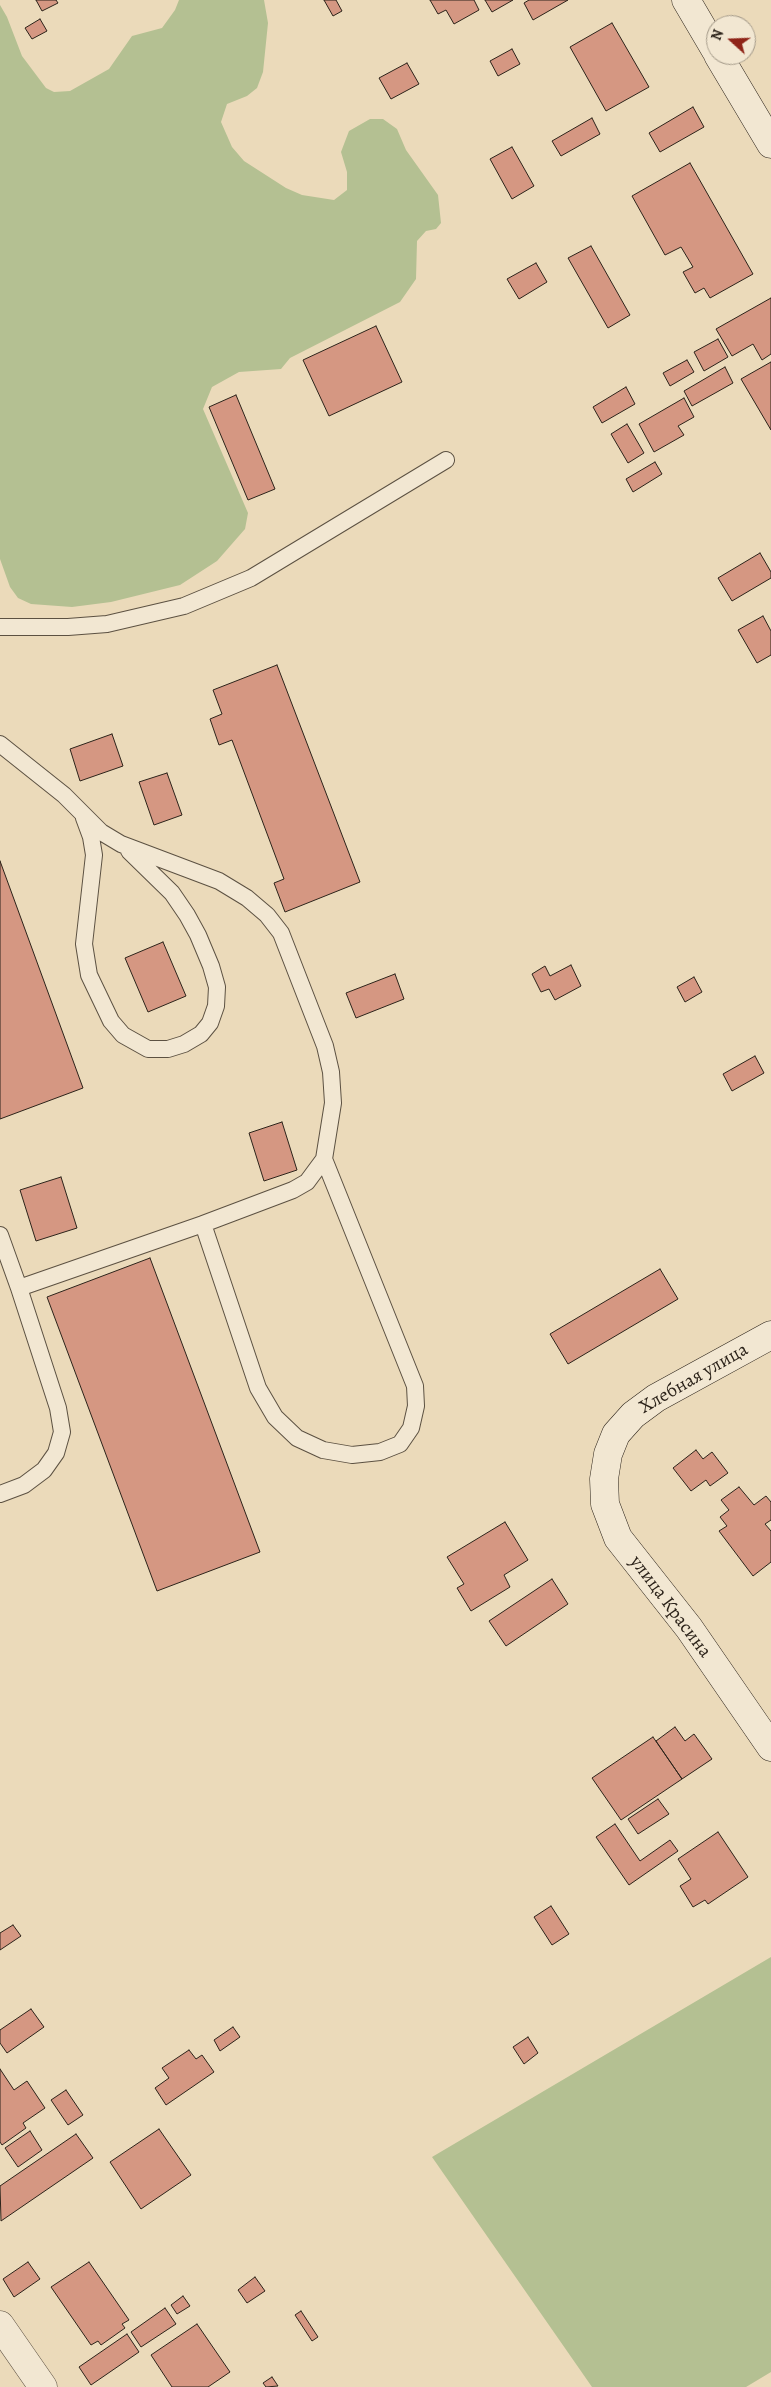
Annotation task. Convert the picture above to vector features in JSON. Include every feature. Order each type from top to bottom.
[{"type":"street","points":[[686,0],[706,34]]},
{"type":"street","points":[[724,65],[771,144]]},
{"type":"street","name":"Хлебная улица","points":[[608,1454],[616,1434],[633,1415],[656,1398],[771,1334]]},
{"type":"street","name":"улица Красина","points":[[608,1454],[604,1479],[606,1504],[618,1538],[689,1628],[771,1747]]},
{"type":"street","points":[[0,2325],[43,2387]]},
{"type":"lane","points":[[0,627],[68,627],[107,624],[184,606],[251,578],[446,460]]},
{"type":"lane","points":[[0,744],[64,795],[102,832],[121,844],[152,872],[172,893],[187,915],[211,966],[217,987],[216,1006],[210,1023],[201,1034],[184,1044],[168,1049],[148,1049],[123,1035],[111,1021],[89,975],[84,936],[94,855],[91,837],[82,814]]},
{"type":"lane","points":[[19,1288],[294,1190],[307,1182],[324,1158],[333,1103],[331,1072],[325,1046],[281,933],[267,915],[247,898],[226,885],[121,844]]},
{"type":"lane","points":[[203,1224],[258,1388],[275,1417],[297,1438],[323,1450],[352,1455],[380,1452],[400,1444],[411,1428],[416,1406],[415,1386],[324,1158]]},
{"type":"lane","points":[[0,1235],[58,1408],[62,1432],[56,1454],[44,1470],[24,1485],[0,1494]]},
{"type":"green space","points":[[179,0],[264,0],[268,23],[263,72],[257,88],[247,96],[227,104],[221,122],[232,147],[244,161],[286,188],[302,195],[334,200],[347,190],[347,172],[341,152],[349,131],[370,119],[383,119],[397,129],[406,150],[438,195],[441,223],[436,229],[426,231],[417,241],[416,279],[400,302],[290,358],[281,369],[239,372],[212,387],[203,409],[248,513],[245,529],[217,561],[180,585],[111,602],[72,607],[31,604],[18,598],[10,587],[0,559],[0,5],[7,17],[22,56],[46,88],[54,92],[70,91],[109,69],[132,36],[162,28],[175,10]]},
{"type":"green space","points":[[771,1957],[771,2372],[746,2387],[592,2387],[432,2157]]},
{"type":"building","points":[[36,0],[56,0],[58,3],[42,11]]},
{"type":"building","points":[[324,0],[336,0],[342,11],[333,16]]},
{"type":"building","points":[[430,0],[474,0],[479,10],[454,24],[446,10],[438,14]]},
{"type":"building","points":[[485,0],[513,0],[492,12]]},
{"type":"building","points":[[529,0],[568,0],[533,20],[524,3]]},
{"type":"building","points":[[40,19],[47,31],[32,39],[25,28]]},
{"type":"building","points":[[612,23],[649,87],[606,111],[570,47]]},
{"type":"building","points":[[512,49],[520,64],[498,76],[490,61]]},
{"type":"building","points":[[407,63],[419,84],[391,99],[379,78]]},
{"type":"building","points":[[693,107],[704,127],[660,152],[649,133]]},
{"type":"building","points":[[592,118],[600,134],[561,156],[552,141]]},
{"type":"building","points":[[512,147],[534,186],[512,199],[490,159]]},
{"type":"building","points":[[690,163],[753,274],[710,298],[704,288],[695,293],[683,272],[693,267],[681,247],[665,255],[632,196]]},
{"type":"building","points":[[591,246],[630,315],[608,328],[568,258]]},
{"type":"building","points":[[536,263],[547,282],[519,299],[507,279]]},
{"type":"building","points":[[771,298],[771,354],[762,360],[753,344],[732,356],[716,329]]},
{"type":"building","points":[[376,326],[402,382],[329,416],[303,360]]},
{"type":"building","points":[[718,339],[728,357],[704,371],[694,352]]},
{"type":"building","points":[[687,360],[694,372],[670,386],[663,373]]},
{"type":"building","points":[[771,362],[771,430],[741,379]]},
{"type":"building","points":[[725,367],[733,383],[692,406],[684,391]]},
{"type":"building","points":[[626,387],[635,404],[602,423],[593,407]]},
{"type":"building","points":[[236,395],[275,489],[248,500],[209,407]]},
{"type":"building","points":[[684,398],[694,417],[678,426],[684,435],[654,452],[639,424]]},
{"type":"building","points":[[627,424],[644,453],[628,463],[611,434]]},
{"type":"building","points":[[655,462],[662,474],[633,492],[626,479]]},
{"type":"building","points":[[760,553],[771,572],[771,578],[732,601],[718,578]]},
{"type":"building","points":[[763,616],[771,631],[771,655],[757,663],[738,630]]},
{"type":"building","points":[[277,665],[360,882],[285,912],[274,883],[284,879],[232,740],[219,745],[210,719],[222,714],[213,690]]},
{"type":"building","points":[[112,734],[123,766],[80,781],[70,749]]},
{"type":"building","points":[[167,773],[182,815],[154,825],[139,782]]},
{"type":"building","points":[[0,861],[83,1088],[0,1119]]},
{"type":"building","points":[[163,942],[186,996],[148,1012],[125,958]]},
{"type":"building","points":[[571,965],[581,986],[555,1000],[549,989],[541,992],[532,974],[545,966],[550,976]]},
{"type":"building","points":[[395,974],[404,999],[356,1018],[346,993]]},
{"type":"building","points":[[694,977],[702,992],[685,1002],[677,987]]},
{"type":"building","points":[[755,1056],[764,1073],[732,1091],[723,1074]]},
{"type":"building","points":[[282,1122],[297,1170],[264,1181],[249,1133]]},
{"type":"building","points":[[61,1177],[77,1228],[36,1241],[20,1190]]},
{"type":"building","points":[[150,1258],[260,1552],[157,1591],[47,1297]]},
{"type":"building","points":[[660,1269],[678,1299],[568,1364],[550,1334]]},
{"type":"building","points":[[696,1450],[703,1459],[712,1452],[728,1473],[710,1486],[706,1480],[691,1491],[673,1468]]},
{"type":"building","points":[[739,1487],[754,1505],[766,1496],[771,1502],[771,1520],[765,1524],[771,1531],[771,1562],[753,1576],[719,1531],[727,1526],[720,1517],[729,1510],[721,1500]]},
{"type":"building","points":[[505,1522],[528,1560],[504,1575],[510,1587],[471,1611],[457,1588],[464,1584],[447,1557]]},
{"type":"building","points":[[552,1579],[568,1604],[506,1646],[489,1621]]},
{"type":"building","points":[[675,1727],[685,1741],[694,1734],[712,1759],[682,1779],[656,1741]]},
{"type":"building","points":[[653,1737],[682,1779],[621,1820],[592,1778]]},
{"type":"building","points":[[658,1799],[669,1814],[638,1834],[628,1819]]},
{"type":"building","points":[[615,1824],[640,1861],[670,1840],[678,1851],[629,1885],[596,1837]]},
{"type":"building","points":[[718,1832],[748,1877],[708,1904],[705,1900],[693,1907],[680,1886],[691,1879],[678,1859]]},
{"type":"building","points":[[551,1906],[569,1934],[552,1945],[534,1917]]},
{"type":"building","points":[[13,1925],[21,1936],[0,1950],[0,1933]]},
{"type":"building","points":[[31,2009],[44,2027],[7,2053],[0,2043],[0,2030]]},
{"type":"building","points":[[233,2027],[240,2037],[220,2051],[214,2040]]},
{"type":"building","points":[[528,2037],[538,2053],[524,2064],[513,2047]]},
{"type":"building","points":[[189,2050],[196,2059],[202,2055],[214,2072],[166,2105],[155,2088],[169,2078],[162,2068]]},
{"type":"building","points":[[0,2069],[14,2090],[27,2081],[45,2108],[23,2123],[26,2128],[2,2145],[0,2142]]},
{"type":"building","points":[[66,2090],[83,2115],[68,2125],[51,2100]]},
{"type":"building","points":[[159,2129],[191,2175],[141,2209],[110,2162]]},
{"type":"building","points":[[30,2131],[42,2150],[18,2167],[5,2148]]},
{"type":"building","points":[[76,2134],[93,2158],[1,2221],[0,2186]]},
{"type":"building","points":[[28,2262],[40,2279],[14,2297],[3,2279]]},
{"type":"building","points":[[89,2262],[129,2320],[122,2324],[125,2328],[101,2345],[98,2341],[91,2345],[51,2287]]},
{"type":"building","points":[[255,2277],[265,2291],[247,2303],[238,2290]]},
{"type":"building","points":[[183,2296],[190,2306],[177,2314],[171,2305]]},
{"type":"building","points":[[165,2308],[176,2324],[141,2347],[131,2332]]},
{"type":"building","points":[[301,2311],[318,2337],[312,2341],[295,2315]]},
{"type":"building","points":[[197,2324],[230,2372],[208,2387],[172,2387],[151,2355]]},
{"type":"building","points":[[127,2334],[139,2352],[91,2385],[79,2367]]},
{"type":"building","points":[[272,2377],[278,2386],[266,2387],[263,2383]]}]
